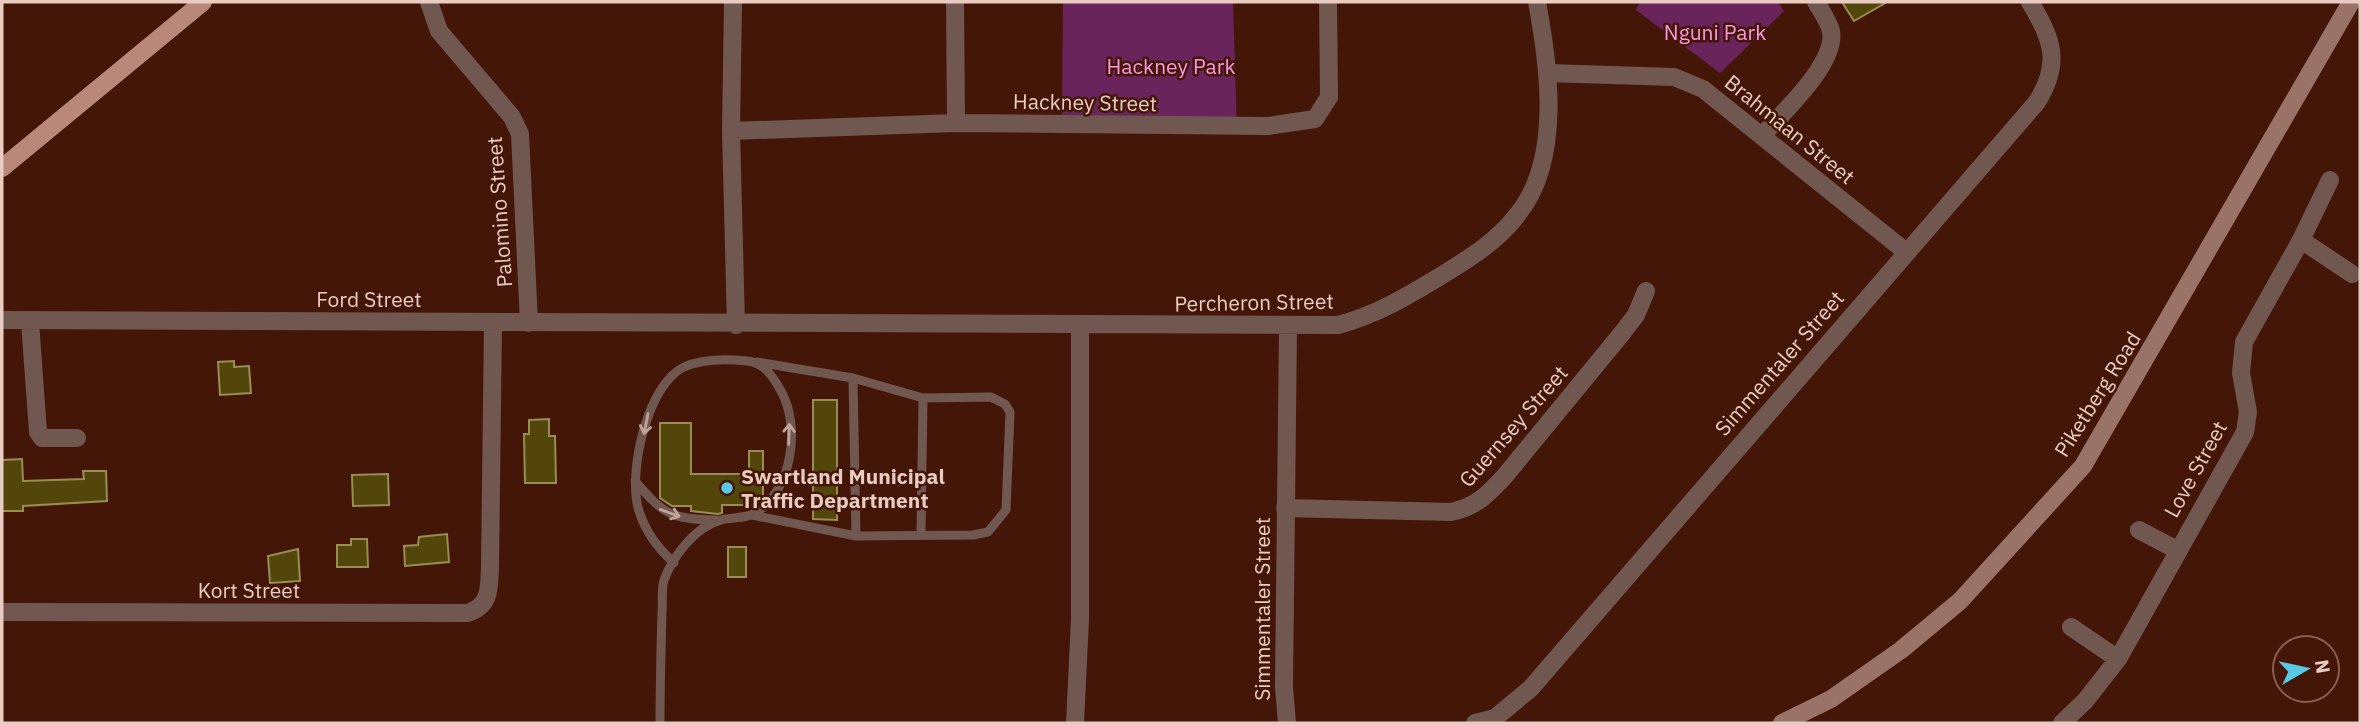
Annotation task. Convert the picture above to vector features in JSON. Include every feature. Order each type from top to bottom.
[{"type":"main road","points":[[2,168],[203,2]]},
{"type":"street","name":"Palomino Street","points":[[429,2],[439,31],[512,117],[520,134],[529,323]]},
{"type":"street","points":[[733,2],[732,131],[736,325]]},
{"type":"street","points":[[955,2],[956,123]]},
{"type":"street","name":"Hackney Street","points":[[732,131],[956,123],[1268,126],[1315,119],[1329,97],[1328,2]]},
{"type":"street","name":"Percheron Street","points":[[736,325],[1288,327],[1338,325],[1369,317],[1482,252],[1519,214],[1535,184],[1545,152],[1548,73],[1537,2]]},
{"type":"street","points":[[1763,135],[1815,74],[1831,47],[1831,31],[1816,2]]},
{"type":"street","name":"Simmentaler Street","points":[[1475,723],[1495,718],[1531,688],[1905,251],[2037,102],[2048,84],[2053,66],[2050,43],[2031,2]]},
{"type":"street","name":"Piketberg Road","points":[[1782,723],[1831,699],[1901,650],[1950,609],[2083,466],[2351,2]]},
{"type":"street","name":"Brahmaan Street","points":[[1548,73],[1674,77],[1703,89],[1905,251]]},
{"type":"street","name":"Love Street","points":[[2062,723],[2085,701],[2118,659],[2176,550],[2245,432],[2248,412],[2241,355],[2244,342],[2301,240],[2330,180]]},
{"type":"street","points":[[2301,240],[2352,274]]},
{"type":"street","name":"Guernsey Street","points":[[1285,508],[1451,512],[1470,508],[1484,499],[1504,477],[1623,332],[1636,315],[1646,291]]},
{"type":"street","name":"Ford Street","points":[[2,320],[736,325]]},
{"type":"street","points":[[30,322],[38,432],[42,438],[50,440],[77,438]]},
{"type":"street","name":"Kort Street","points":[[2,612],[467,614],[480,610],[488,597],[493,323]]},
{"type":"street","points":[[1075,723],[1080,619],[1080,325]]},
{"type":"street","name":"Simmentaler Street","points":[[1287,723],[1284,699],[1288,327]]},
{"type":"street","points":[[2138,530],[2176,550]]},
{"type":"street","points":[[2071,626],[2118,659]]},
{"type":"lane","points":[[750,360],[774,379],[784,396],[790,425],[788,465],[781,484],[772,498],[752,515]]},
{"type":"lane","points":[[635,481],[659,509],[687,519],[719,520],[752,515],[856,536],[973,535],[988,531],[999,522],[1006,510],[1010,412],[1005,404],[990,397],[923,398],[853,378],[750,360],[710,361],[685,367],[664,383],[648,413],[635,481],[638,511],[646,529],[657,547],[674,563]]},
{"type":"lane","points":[[853,378],[856,536]]},
{"type":"lane","points":[[921,534],[923,398]]},
{"type":"lane","points":[[660,723],[663,581],[695,534],[719,520]]},
{"type":"green space","name":"Hackney Park","points":[[1063,2],[1233,2],[1237,132],[1062,128]]},
{"type":"green space","name":"Nguni Park","points":[[1640,2],[1778,2],[1784,11],[1720,73],[1636,10]]},
{"type":"building","points":[[1842,2],[1887,2],[1854,21]]},
{"type":"building","points":[[234,361],[234,367],[249,366],[251,393],[220,395],[218,362]]},
{"type":"building","points":[[813,400],[837,400],[837,520],[813,519]]},
{"type":"building","points":[[549,419],[549,436],[555,436],[556,483],[525,483],[524,434],[529,434],[529,420]]},
{"type":"building","points":[[660,423],[691,423],[691,474],[749,474],[749,451],[763,451],[763,497],[753,505],[722,505],[722,513],[718,514],[691,511],[691,506],[672,506],[660,498]]},
{"type":"building","points":[[22,459],[23,481],[84,479],[83,471],[106,471],[107,501],[23,506],[23,511],[2,511],[2,460]]},
{"type":"building","points":[[388,474],[389,505],[353,506],[352,475]]},
{"type":"building","points":[[447,534],[449,562],[405,566],[404,546],[418,545],[419,537]]},
{"type":"building","points":[[351,539],[367,539],[368,567],[337,567],[337,545],[351,545]]},
{"type":"building","points":[[728,547],[746,547],[746,577],[728,577]]},
{"type":"building","points":[[298,549],[300,581],[270,583],[268,556]]},
{"type":"place","name":"Swartland Municipal Traffic Department","points":[[727,488]]}]
